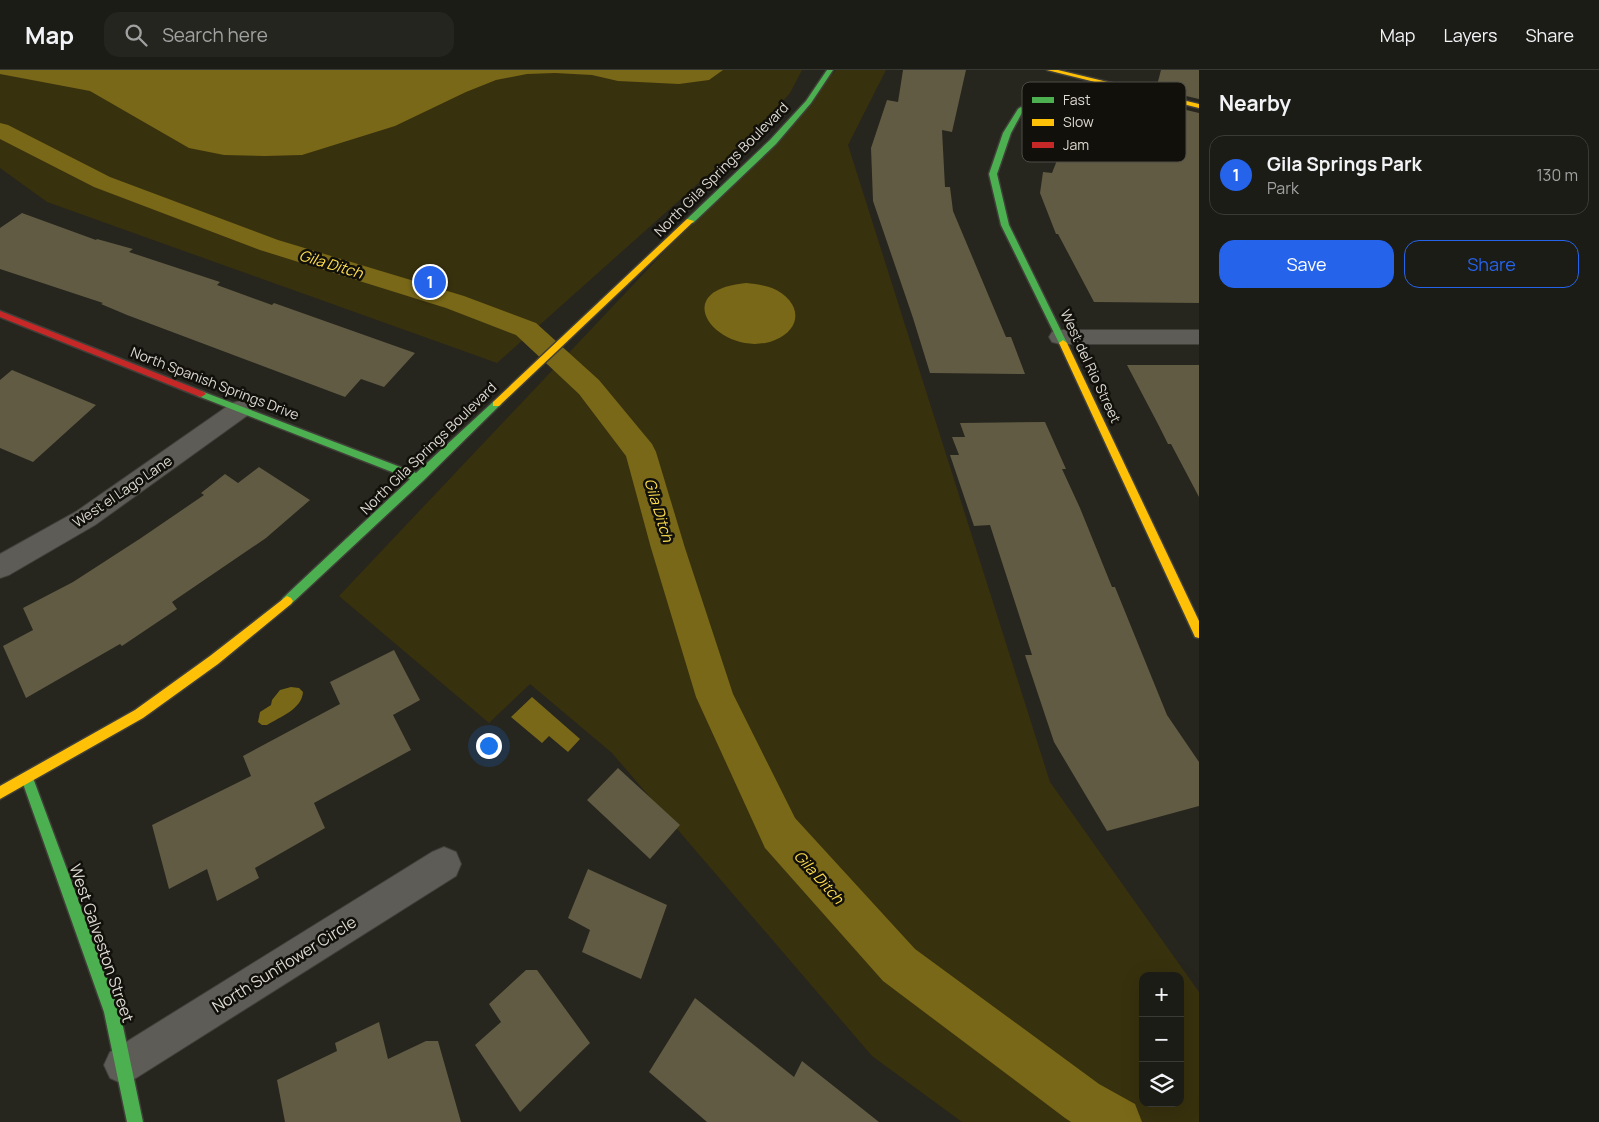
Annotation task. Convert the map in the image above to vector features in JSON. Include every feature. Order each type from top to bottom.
[{"type":"street","name":"North Gila Springs Boulevard","points":[[0,793],[139,714],[214,660],[293,596],[563,343],[773,142],[809,102],[830,70]]},
{"type":"street","points":[[1050,70],[1100,82]]},
{"type":"street","points":[[1186,103],[1199,106]]},
{"type":"street","name":"West del Rio Street","points":[[1021,110],[1007,133],[993,174],[1005,225],[1060,337],[1199,633]]},
{"type":"street","name":"North Spanish Springs Drive","points":[[0,314],[419,478]]},
{"type":"street","points":[[1060,337],[1199,337]]},
{"type":"street","name":"West el Lago Lane","points":[[0,567],[86,518],[240,409]]},
{"type":"street","name":"West Galveston Street","points":[[27,778],[112,1012],[135,1122]]},
{"type":"street","name":"North Sunflower Circle","points":[[123,1065],[444,864]]},
{"type":"shaded area","points":[[0,70],[802,70],[790,93],[756,132],[497,363],[47,202],[0,168]]},
{"type":"shaded area","points":[[0,70],[723,70],[709,80],[679,84],[618,81],[592,75],[527,74],[496,80],[466,92],[395,126],[302,155],[265,156],[224,155],[189,148],[90,91],[0,74]]},
{"type":"shaded area","points":[[836,70],[886,70],[848,145],[1050,782],[1199,992],[1199,1122],[962,1122],[872,1056],[612,753],[530,684],[489,723],[339,596]]},
{"type":"shaded area","points":[[746,283],[772,288],[788,299],[793,306],[795,321],[785,335],[775,340],[755,344],[737,341],[721,333],[710,322],[705,310],[708,298],[721,289]]},
{"type":"shaded area","points":[[291,687],[299,688],[303,692],[302,698],[295,708],[267,725],[262,725],[258,722],[260,712],[271,705],[272,700],[280,690]]},
{"type":"shaded area","points":[[532,697],[580,739],[568,752],[549,736],[542,743],[511,717]]},
{"type":"building","points":[[903,70],[966,70],[952,132],[942,130],[945,187],[950,187],[953,211],[1006,337],[1011,337],[1025,374],[930,373],[873,201],[871,148],[887,100],[898,102]]},
{"type":"building","points":[[1161,70],[1199,70],[1199,99],[1186,96],[1186,82],[1158,82]]},
{"type":"building","points":[[1186,110],[1199,113],[1199,303],[1094,302],[1058,234],[1056,234],[1040,193],[1043,172],[1052,173],[1056,162],[1186,162]]},
{"type":"building","points":[[22,213],[96,240],[133,249],[129,252],[220,282],[217,285],[272,305],[274,303],[415,353],[384,387],[361,379],[345,397],[127,315],[101,304],[103,303],[0,269],[0,228]]},
{"type":"building","points":[[1127,365],[1199,365],[1199,497],[1171,444],[1168,444]]},
{"type":"building","points":[[12,370],[96,405],[33,462],[0,448],[0,380]]},
{"type":"building","points":[[1045,422],[1066,469],[1062,469],[1112,587],[1115,587],[1167,715],[1199,762],[1199,806],[1107,831],[1054,742],[1025,655],[1032,655],[990,525],[974,526],[950,455],[959,455],[952,437],[965,437],[960,423]]},
{"type":"building","points":[[259,467],[310,500],[266,538],[172,602],[177,609],[122,646],[120,644],[26,698],[3,646],[33,630],[23,608],[73,582],[141,538],[204,495],[201,493],[225,474],[238,483]]},
{"type":"building","points":[[394,650],[420,700],[393,715],[411,750],[314,803],[325,828],[255,868],[259,878],[217,901],[207,869],[169,889],[152,825],[251,776],[243,756],[340,704],[330,682]]},
{"type":"building","points":[[618,768],[680,825],[650,859],[587,800]]},
{"type":"building","points":[[588,869],[667,905],[641,979],[582,952],[590,930],[568,918]]},
{"type":"building","points":[[526,970],[537,970],[590,1043],[520,1112],[475,1045],[501,1022],[489,1004]]},
{"type":"building","points":[[695,998],[794,1077],[802,1061],[879,1122],[707,1122],[649,1072]]},
{"type":"building","points":[[379,1022],[388,1059],[426,1041],[438,1041],[461,1122],[285,1122],[277,1080],[337,1051],[335,1043]]},
{"type":"waterway","name":"Gila Ditch","points":[[0,130],[102,182],[269,245],[455,302],[526,329],[589,387],[641,452],[668,548],[715,697],[780,833],[899,965],[1082,1101],[1117,1122]]},
{"type":"traffic: fast","points":[[690,221],[773,142],[809,102],[830,70]]},
{"type":"traffic: fast","points":[[1021,109],[1007,133],[993,174],[1005,225],[1063,343]]},
{"type":"traffic: fast","points":[[201,394],[419,478]]},
{"type":"traffic: fast","points":[[287,601],[496,404]]},
{"type":"traffic: fast","points":[[27,778],[112,1012],[135,1122]]},
{"type":"traffic: slow","points":[[1050,70],[1100,82]]},
{"type":"traffic: slow","points":[[1186,103],[1199,106]]},
{"type":"traffic: slow","points":[[496,404],[690,221]]},
{"type":"traffic: slow","points":[[1063,343],[1199,633]]},
{"type":"traffic: slow","points":[[0,793],[139,714],[214,660],[287,601]]},
{"type":"traffic: jam","points":[[0,314],[201,394]]},
{"type":"place","name":"Gila Springs Park","points":[[430,282]]}]
